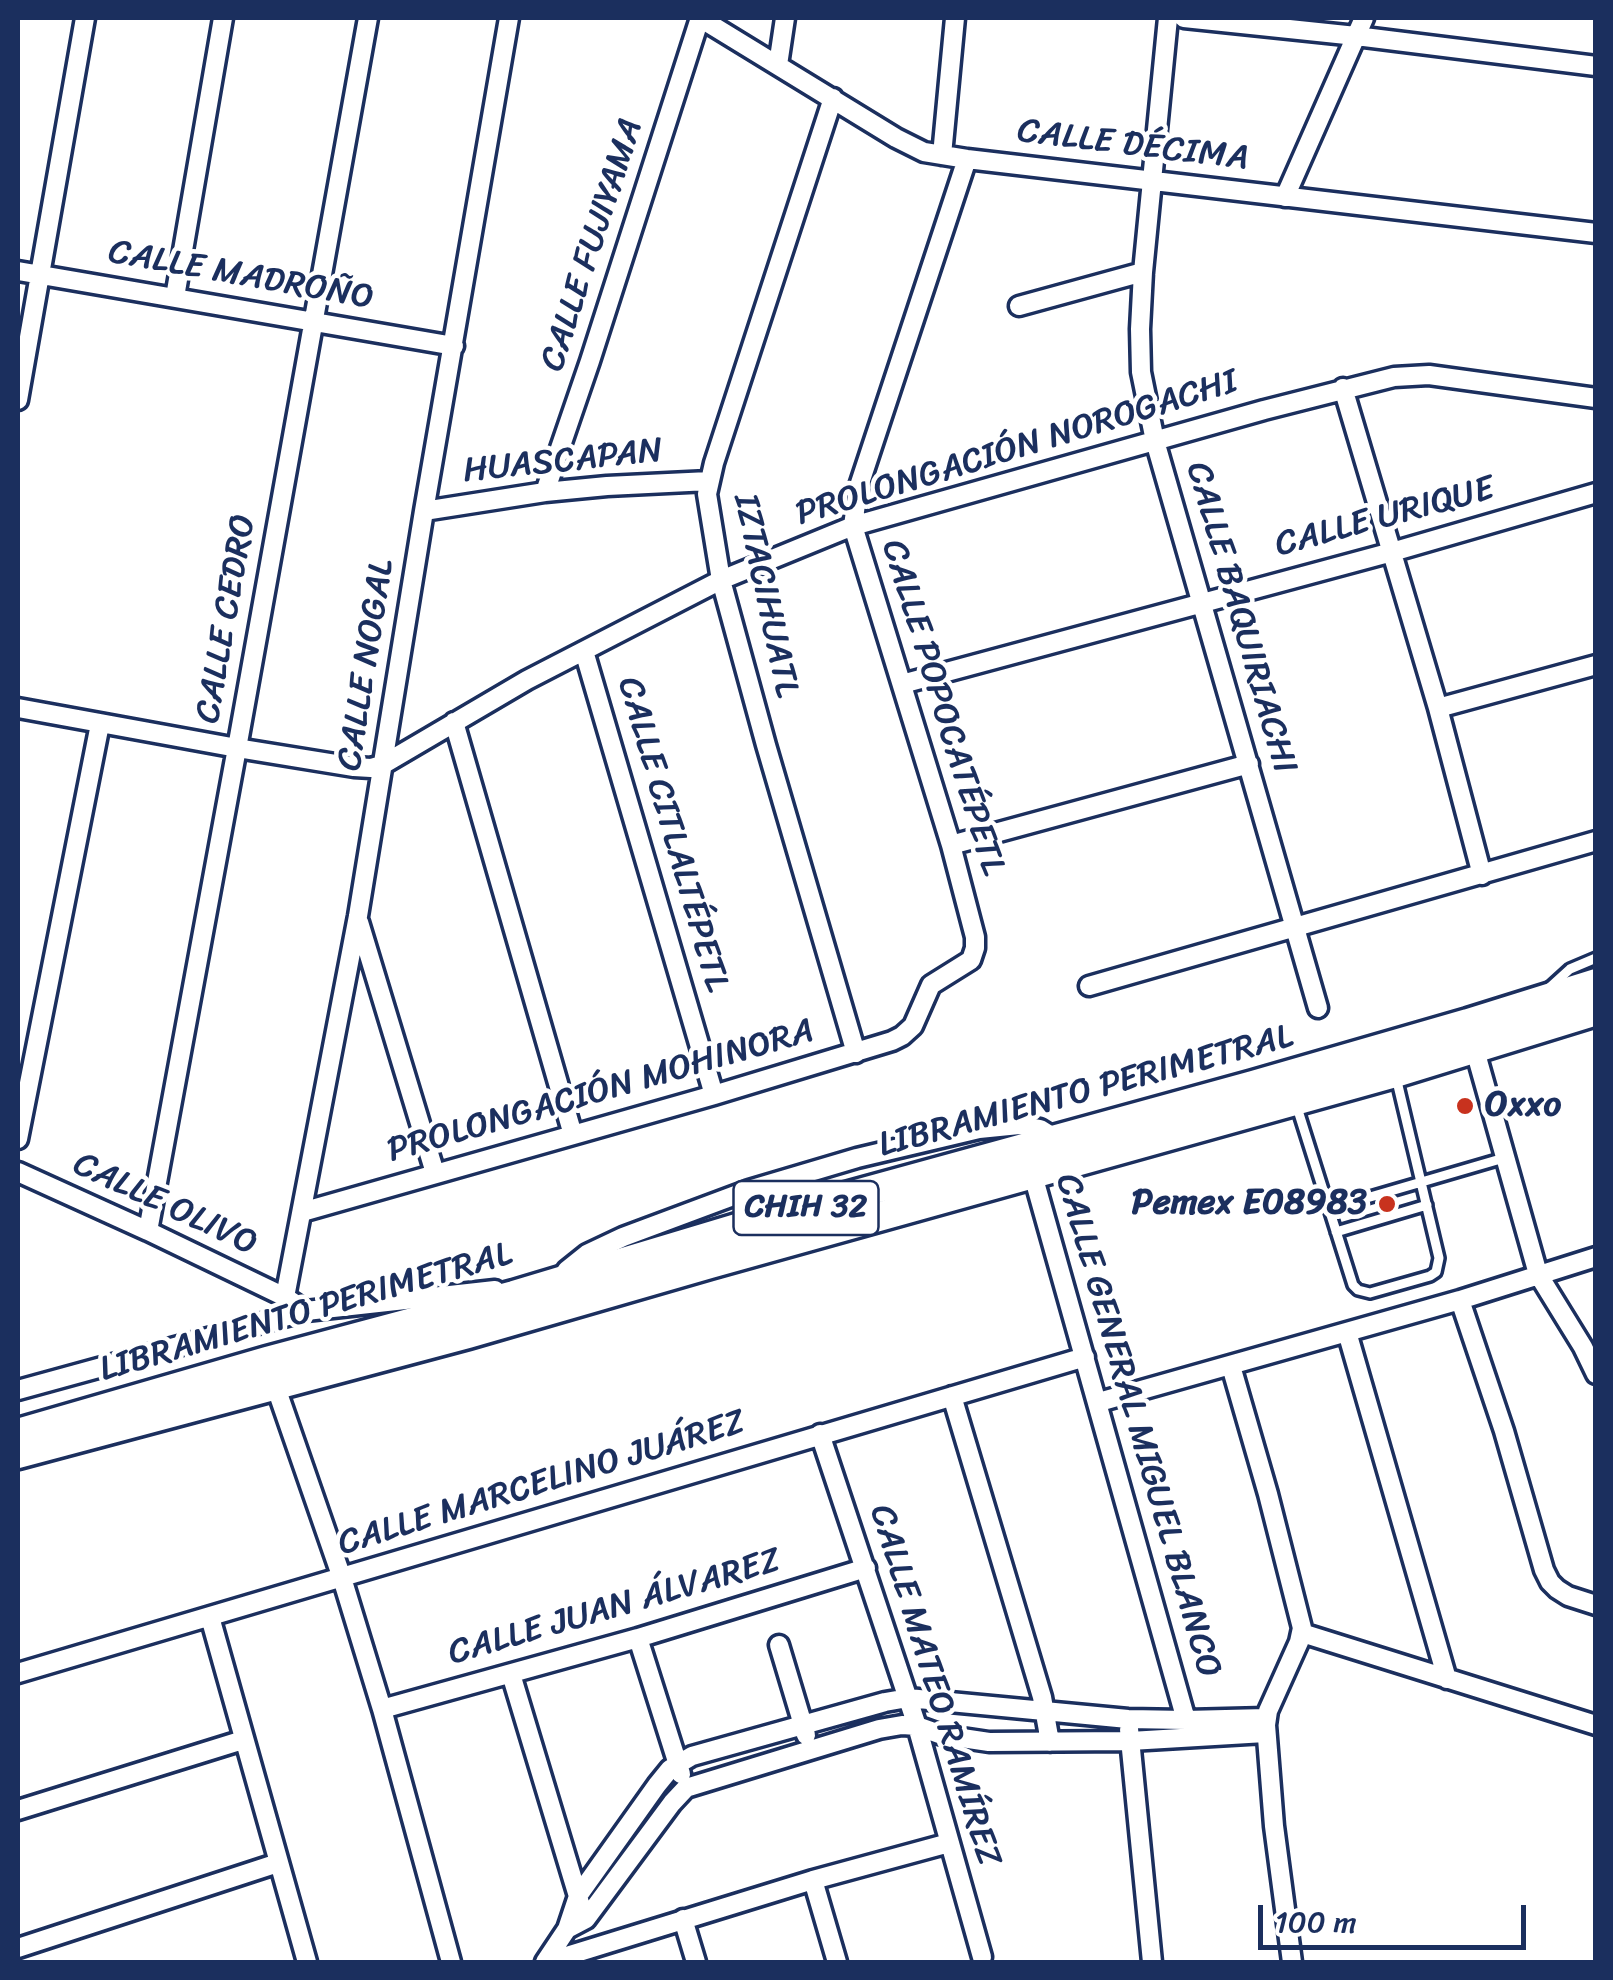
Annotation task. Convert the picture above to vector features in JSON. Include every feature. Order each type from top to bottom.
[{"type":"main road","name":"LIBRAMIENTO PERIMETRAL","points":[[18,1454],[514,1295],[787,1213],[1295,1101],[1395,1072],[1537,1002],[1596,983]]},
{"type":"main road","name":"LIBRAMIENTO PERIMETRAL","points":[[18,1433],[271,1373],[468,1334],[1029,1161],[1056,1140],[1472,1036],[1596,1012]]},
{"type":"street","points":[[18,400],[85,18]]},
{"type":"street","points":[[175,297],[223,18]]},
{"type":"street","name":"CALLE CEDRO","points":[[148,1231],[368,18]]},
{"type":"street","name":"CALLE NOGAL","points":[[284,1296],[358,916],[509,18]]},
{"type":"street","name":"CALLE DÉCIMA","points":[[700,18],[914,149],[942,156],[1596,233]]},
{"type":"street","name":"CALLE FUJIYAMA","points":[[545,492],[614,291],[700,18]]},
{"type":"street","points":[[778,65],[785,18]]},
{"type":"street","points":[[942,156],[955,18]]},
{"type":"street","name":"CALLE BAQUIRIACHI","points":[[1168,18],[1150,181],[1140,360],[1155,441],[1318,1008]]},
{"type":"street","points":[[1184,18],[1596,66]]},
{"type":"street","points":[[1285,197],[1364,18]]},
{"type":"street","name":"IZTACIHUATL","points":[[832,98],[707,494],[721,580],[856,1053]]},
{"type":"street","name":"CALLE POPOCATÉPETL","points":[[914,1026],[931,986],[971,960],[975,937],[854,526],[858,489],[967,160]]},
{"type":"street","name":"CALLE MADROÑO","points":[[18,271],[454,346]]},
{"type":"street","points":[[1019,306],[1143,272]]},
{"type":"street","name":"PROLONGACIÓN NOROGACHI","points":[[384,764],[527,680],[721,580],[854,526],[1394,376],[1429,375],[1596,398]]},
{"type":"street","points":[[1344,388],[1438,708],[1482,875]]},
{"type":"street","name":"HUASCAPAN","points":[[424,511],[545,492],[709,481]]},
{"type":"street","name":"CALLE URIQUE","points":[[902,684],[1596,493]]},
{"type":"street","name":"CALLE CITLALTÉPETL","points":[[584,651],[714,1095]]},
{"type":"street","points":[[1438,708],[1596,665]]},
{"type":"street","points":[[18,708],[354,768],[384,764]]},
{"type":"street","points":[[454,722],[573,1135]]},
{"type":"street","points":[[18,1139],[100,724]]},
{"type":"street","points":[[951,845],[1249,764]]},
{"type":"street","points":[[1089,986],[1596,841]]},
{"type":"street","points":[[358,916],[435,1173]]},
{"type":"street","name":"PROLONGACIÓN MOHINORA","points":[[302,1212],[856,1053],[902,1036],[914,1026]]},
{"type":"street","points":[[1472,1036],[1538,1274],[1589,1349],[1596,1374]]},
{"type":"street","points":[[560,1281],[566,1270],[587,1254],[624,1237],[749,1190],[857,1158],[961,1133],[1019,1125],[1040,1129],[1056,1140]]},
{"type":"street","name":"CALLE GENERAL MIGUEL BLANCO","points":[[1029,1161],[1186,1720]]},
{"type":"street","name":"CALLE OLIVO","points":[[18,1172],[284,1296]]},
{"type":"street","points":[[1098,1402],[1596,1258]]},
{"type":"street","points":[[18,1390],[306,1311],[502,1289],[514,1295]]},
{"type":"street","points":[[284,1296],[306,1311]]},
{"type":"street","points":[[1460,1300],[1504,1431],[1544,1570],[1550,1582],[1568,1596],[1596,1604]]},
{"type":"street","points":[[1347,1332],[1447,1679]]},
{"type":"street","name":"CALLE MARCELINO JUÁREZ","points":[[18,1674],[1085,1357]]},
{"type":"street","points":[[1231,1366],[1302,1622],[1302,1633],[1266,1726],[1292,1962]]},
{"type":"street","points":[[271,1373],[342,1578],[451,1962]]},
{"type":"street","points":[[952,1396],[1045,1712],[1050,1742]]},
{"type":"street","name":"CALLE MATEO RAMÍREZ","points":[[820,1434],[917,1726],[984,1961]]},
{"type":"street","name":"CALLE JUAN ÁLVAREZ","points":[[382,1709],[638,1638],[866,1568]]},
{"type":"street","points":[[210,1617],[307,1962]]},
{"type":"street","points":[[1302,1633],[1596,1726]]},
{"type":"street","points":[[638,1638],[686,1788]]},
{"type":"street","points":[[779,1645],[810,1750]]},
{"type":"street","points":[[510,1674],[586,1919]]},
{"type":"street","points":[[546,1962],[567,1929],[578,1896],[656,1785],[678,1762],[692,1756],[908,1698],[1128,1719],[1266,1726]]},
{"type":"street","points":[[1128,1719],[1152,1962]]},
{"type":"street","points":[[567,1929],[586,1919],[686,1788],[879,1729],[917,1726],[988,1742],[1050,1742],[1130,1741],[1266,1726]]},
{"type":"street","points":[[18,1810],[243,1740]]},
{"type":"street","points":[[546,1962],[569,1959],[683,1918],[949,1843]]},
{"type":"street","points":[[18,1948],[278,1864]]},
{"type":"street","points":[[813,1880],[838,1962]]},
{"type":"street","points":[[683,1918],[696,1962]]},
{"type":"lane","points":[[1537,1002],[1570,969],[1596,958]]},
{"type":"lane","points":[[1295,1101],[1353,1285],[1370,1293],[1430,1276],[1436,1272],[1439,1258],[1395,1072]]},
{"type":"lane","points":[[1329,1208],[1506,1158]]},
{"type":"lane","points":[[1336,1232],[1427,1205]]},
{"type":"place","name":"Oxxo","points":[[1465,1106]]},
{"type":"place","name":"Pemex E08983","points":[[1387,1204]]}]
